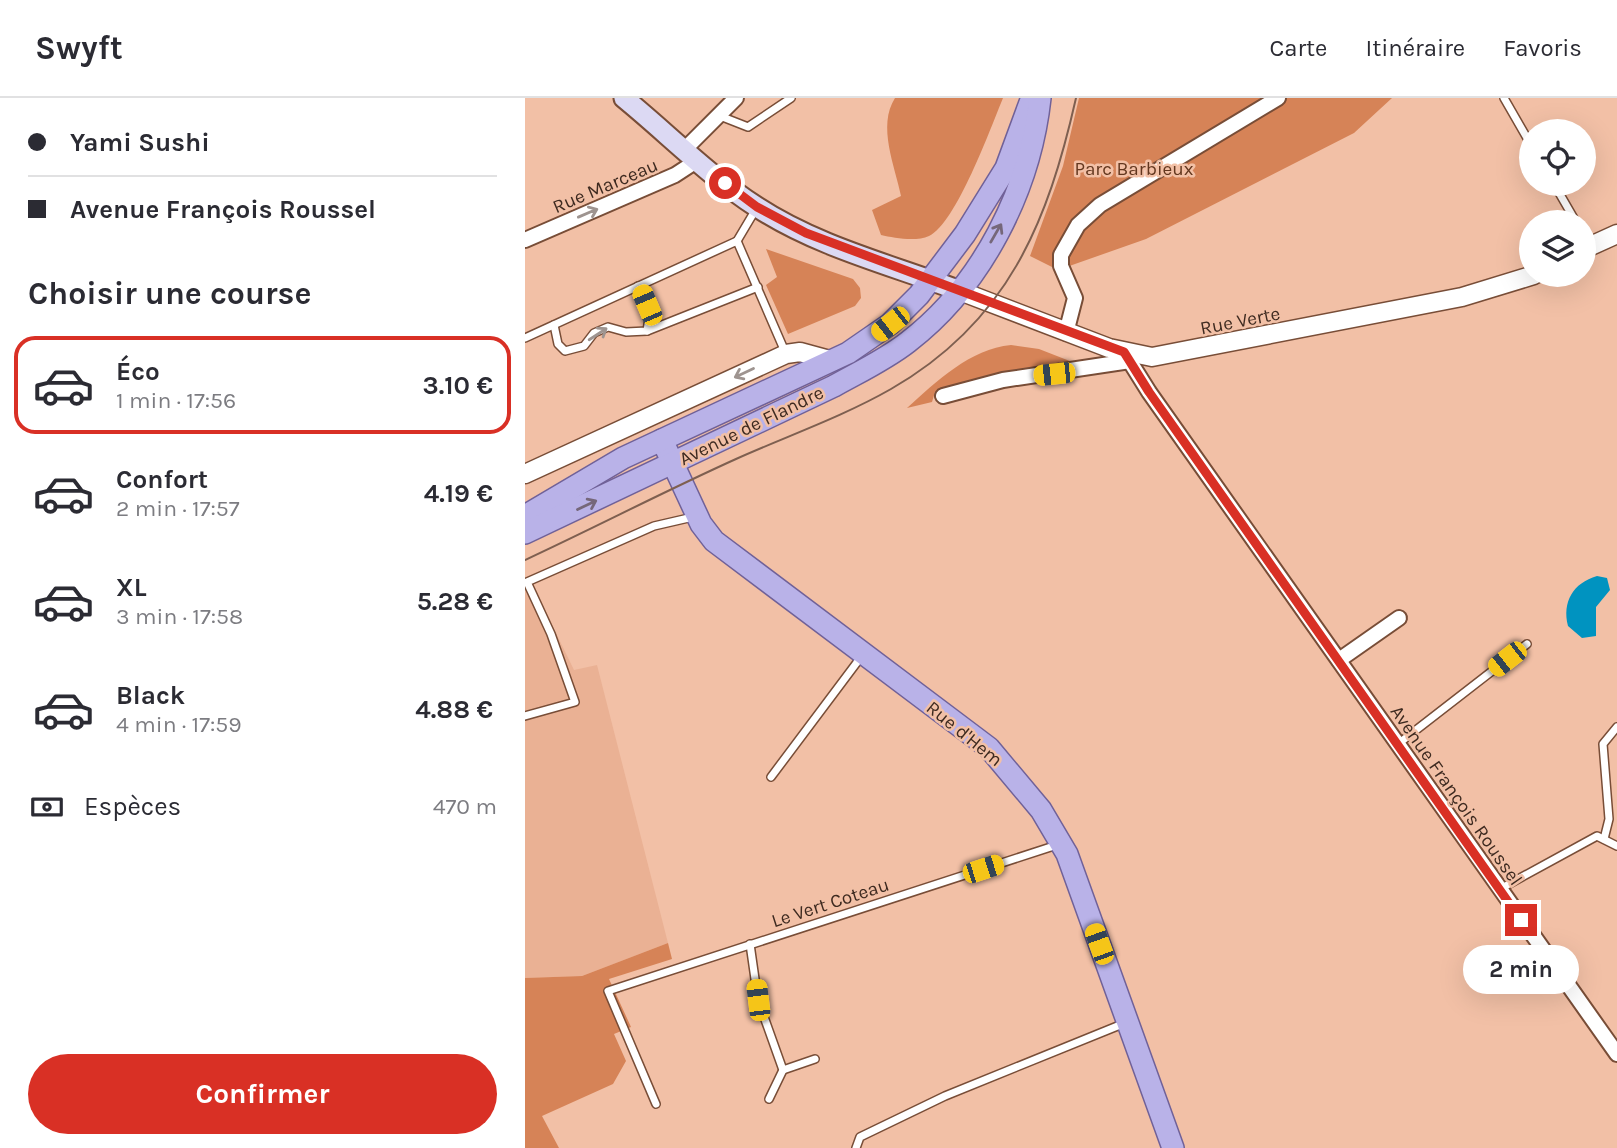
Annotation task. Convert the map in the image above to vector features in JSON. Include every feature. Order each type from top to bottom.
[{"type":"main road","points":[[624,98],[757,207],[806,233],[960,291]]},
{"type":"main road","name":"Avenue de Flandre","points":[[525,516],[615,462],[833,361],[890,324],[931,280],[965,234],[1006,168],[1031,98]]},
{"type":"main road","name":"Avenue de Flandre","points":[[525,533],[843,381],[909,341],[960,291],[1017,195],[1031,150],[1040,98]]},
{"type":"main road","points":[[833,361],[843,381]]},
{"type":"main road","name":"Rue d'Hem","points":[[662,440],[705,531],[720,546],[989,748],[1034,801],[1061,844],[1173,1148]]},
{"type":"street","name":"Rue Marceau","points":[[525,240],[675,175],[719,115],[736,98]]},
{"type":"street","points":[[1066,333],[1075,298],[1061,266],[1061,255],[1083,219],[1100,205],[1278,98]]},
{"type":"street","points":[[1596,242],[1617,234]]},
{"type":"street","name":"Rue Verte","points":[[960,291],[1127,357],[1152,357],[1462,297],[1519,280]]},
{"type":"street","name":"Avenue de Flandre","points":[[786,354],[800,352],[833,361]]},
{"type":"street","points":[[527,469],[786,354]]},
{"type":"street","points":[[943,396],[1003,380],[1127,357]]},
{"type":"street","name":"Avenue François Roussel","points":[[1127,357],[1617,1054]]},
{"type":"street","points":[[1339,660],[1399,618]]},
{"type":"lane","points":[[719,115],[748,127],[791,98]]},
{"type":"lane","points":[[1504,98],[1519,124]]},
{"type":"lane","points":[[525,338],[737,241],[757,207]]},
{"type":"lane","points":[[737,241],[786,354]]},
{"type":"lane","points":[[638,286],[649,318],[647,331]]},
{"type":"lane","points":[[554,325],[558,344],[565,351],[584,346],[594,333],[608,327],[626,332],[647,331],[758,287]]},
{"type":"lane","points":[[525,716],[575,702],[551,634],[527,582],[655,526],[697,516]]},
{"type":"lane","points":[[1398,744],[1527,644]]},
{"type":"lane","points":[[771,777],[863,654]]},
{"type":"lane","points":[[1604,839],[1609,819],[1603,744],[1617,727]]},
{"type":"lane","points":[[1500,890],[1597,836],[1617,846]]},
{"type":"lane","name":"Le Vert Coteau","points":[[656,1104],[608,991],[1061,844]]},
{"type":"lane","points":[[750,944],[758,1000],[783,1070]]},
{"type":"lane","points":[[856,1148],[860,1137],[945,1096],[1128,1022]]},
{"type":"lane","points":[[769,1099],[783,1070],[815,1059]]},
{"type":"shaded area","points":[[532,584],[574,670],[597,665],[668,943],[582,976],[525,978],[525,587]]},
{"type":"green space","points":[[895,98],[1003,98],[961,195],[939,228],[924,238],[905,239],[881,235],[872,210],[901,196],[887,133],[887,121]]},
{"type":"green space","name":"Parc Barbieux","points":[[1079,98],[1392,98],[1354,133],[1146,239],[1058,270],[1030,256],[1063,166]]},
{"type":"green space","points":[[766,249],[853,279],[860,288],[861,298],[855,306],[788,334],[766,285],[777,277]]},
{"type":"green space","points":[[1011,345],[1039,349],[1080,365],[990,377],[935,392],[932,402],[907,408],[942,377],[968,360],[996,348]]},
{"type":"green space","points":[[668,943],[672,959],[609,979],[631,1027],[614,1034],[626,1061],[613,1084],[542,1116],[559,1148],[525,1148],[525,978],[582,976]]},
{"type":"water","points":[[1597,576],[1607,578],[1610,590],[1596,607],[1596,636],[1582,638],[1568,626],[1568,601],[1581,583]]},
{"type":"tram line","points":[[525,560],[709,471],[853,409],[891,389],[931,362],[965,333],[994,300],[1017,265],[1052,186],[1076,98]]},
{"type":"route","points":[[725,183],[757,207],[806,233],[1043,324],[1124,352],[1149,392],[1521,920]]}]
